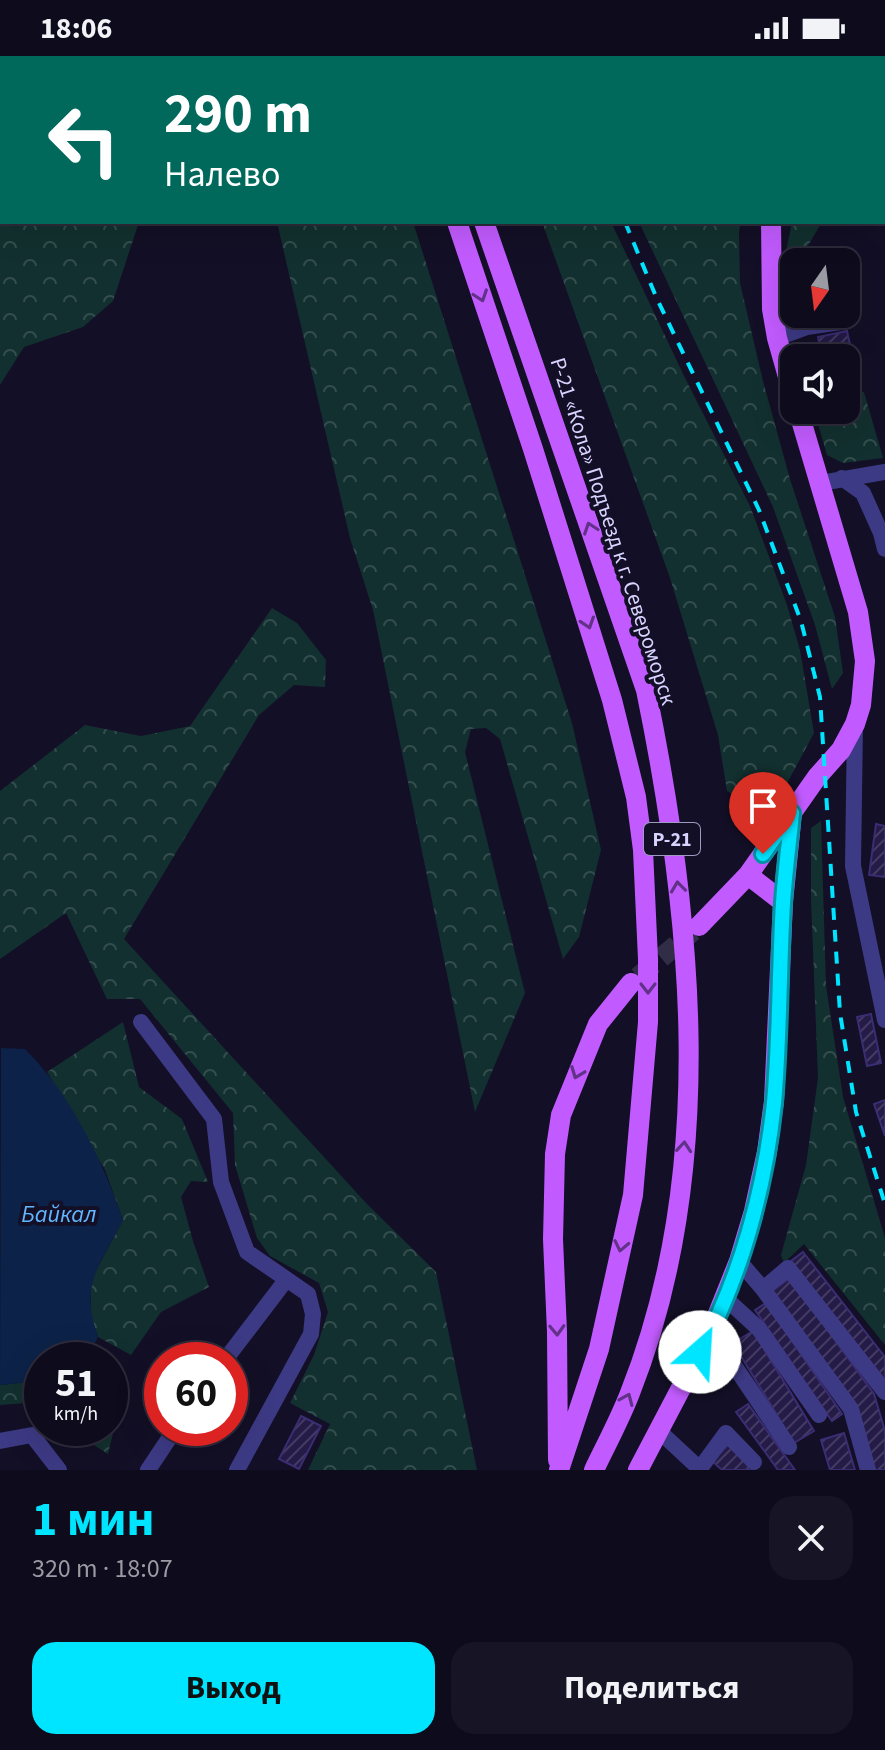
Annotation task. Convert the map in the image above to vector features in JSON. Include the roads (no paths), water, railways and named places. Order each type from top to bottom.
[{"type":"main road","name":"Р-21","points":[[458,224],[612,700],[636,797],[643,850],[648,1022],[633,1195],[599,1349],[559,1470]]},
{"type":"main road","name":"Р-21 «Кола» Подъезд к г. Североморск","points":[[485,224],[646,690],[662,766],[684,938],[689,1035],[687,1115],[679,1206],[657,1311],[635,1380],[594,1470]]},
{"type":"main road","points":[[771,224],[771,283],[780,349]]},
{"type":"main road","points":[[699,926],[748,875],[817,777],[841,750],[861,705],[865,661],[858,612],[802,424]]},
{"type":"main road","points":[[638,1470],[711,1331],[739,1261],[767,1152],[774,1101],[783,902],[792,813]]},
{"type":"main road","points":[[748,875],[783,902]]},
{"type":"main road","points":[[559,1470],[553,1239],[555,1154],[561,1115],[598,1024],[631,983]]},
{"type":"lane","points":[[777,338],[804,328]]},
{"type":"lane","points":[[821,483],[885,472]]},
{"type":"lane","points":[[842,478],[863,493],[885,549]]},
{"type":"lane","points":[[855,724],[853,866],[885,1020]]},
{"type":"lane","points":[[141,1022],[214,1119],[221,1182],[247,1252],[308,1294],[313,1314],[311,1334],[237,1470]]},
{"type":"lane","points":[[739,1261],[851,1409],[868,1470]]},
{"type":"lane","points":[[763,1289],[788,1268],[885,1392]]},
{"type":"lane","points":[[239,1342],[286,1280]]},
{"type":"lane","points":[[724,1297],[759,1329],[819,1415]]},
{"type":"lane","points":[[711,1331],[789,1447]]},
{"type":"lane","points":[[659,1431],[700,1470],[726,1433],[754,1462]]},
{"type":"lane","points":[[0,1441],[32,1435],[59,1470]]},
{"type":"lane","points":[[148,1470],[164,1446]]},
{"type":"water","name":"Байкал","points":[[1,1048],[25,1049],[57,1087],[95,1151],[123,1220],[100,1263],[91,1288],[98,1337],[96,1342],[24,1342],[24,1382],[0,1385]]},
{"type":"tunnel","points":[[638,977],[693,931]]},
{"type":"railway","points":[[626,224],[657,299],[759,510],[801,621],[820,697],[840,1013],[856,1112],[885,1204]]}]
